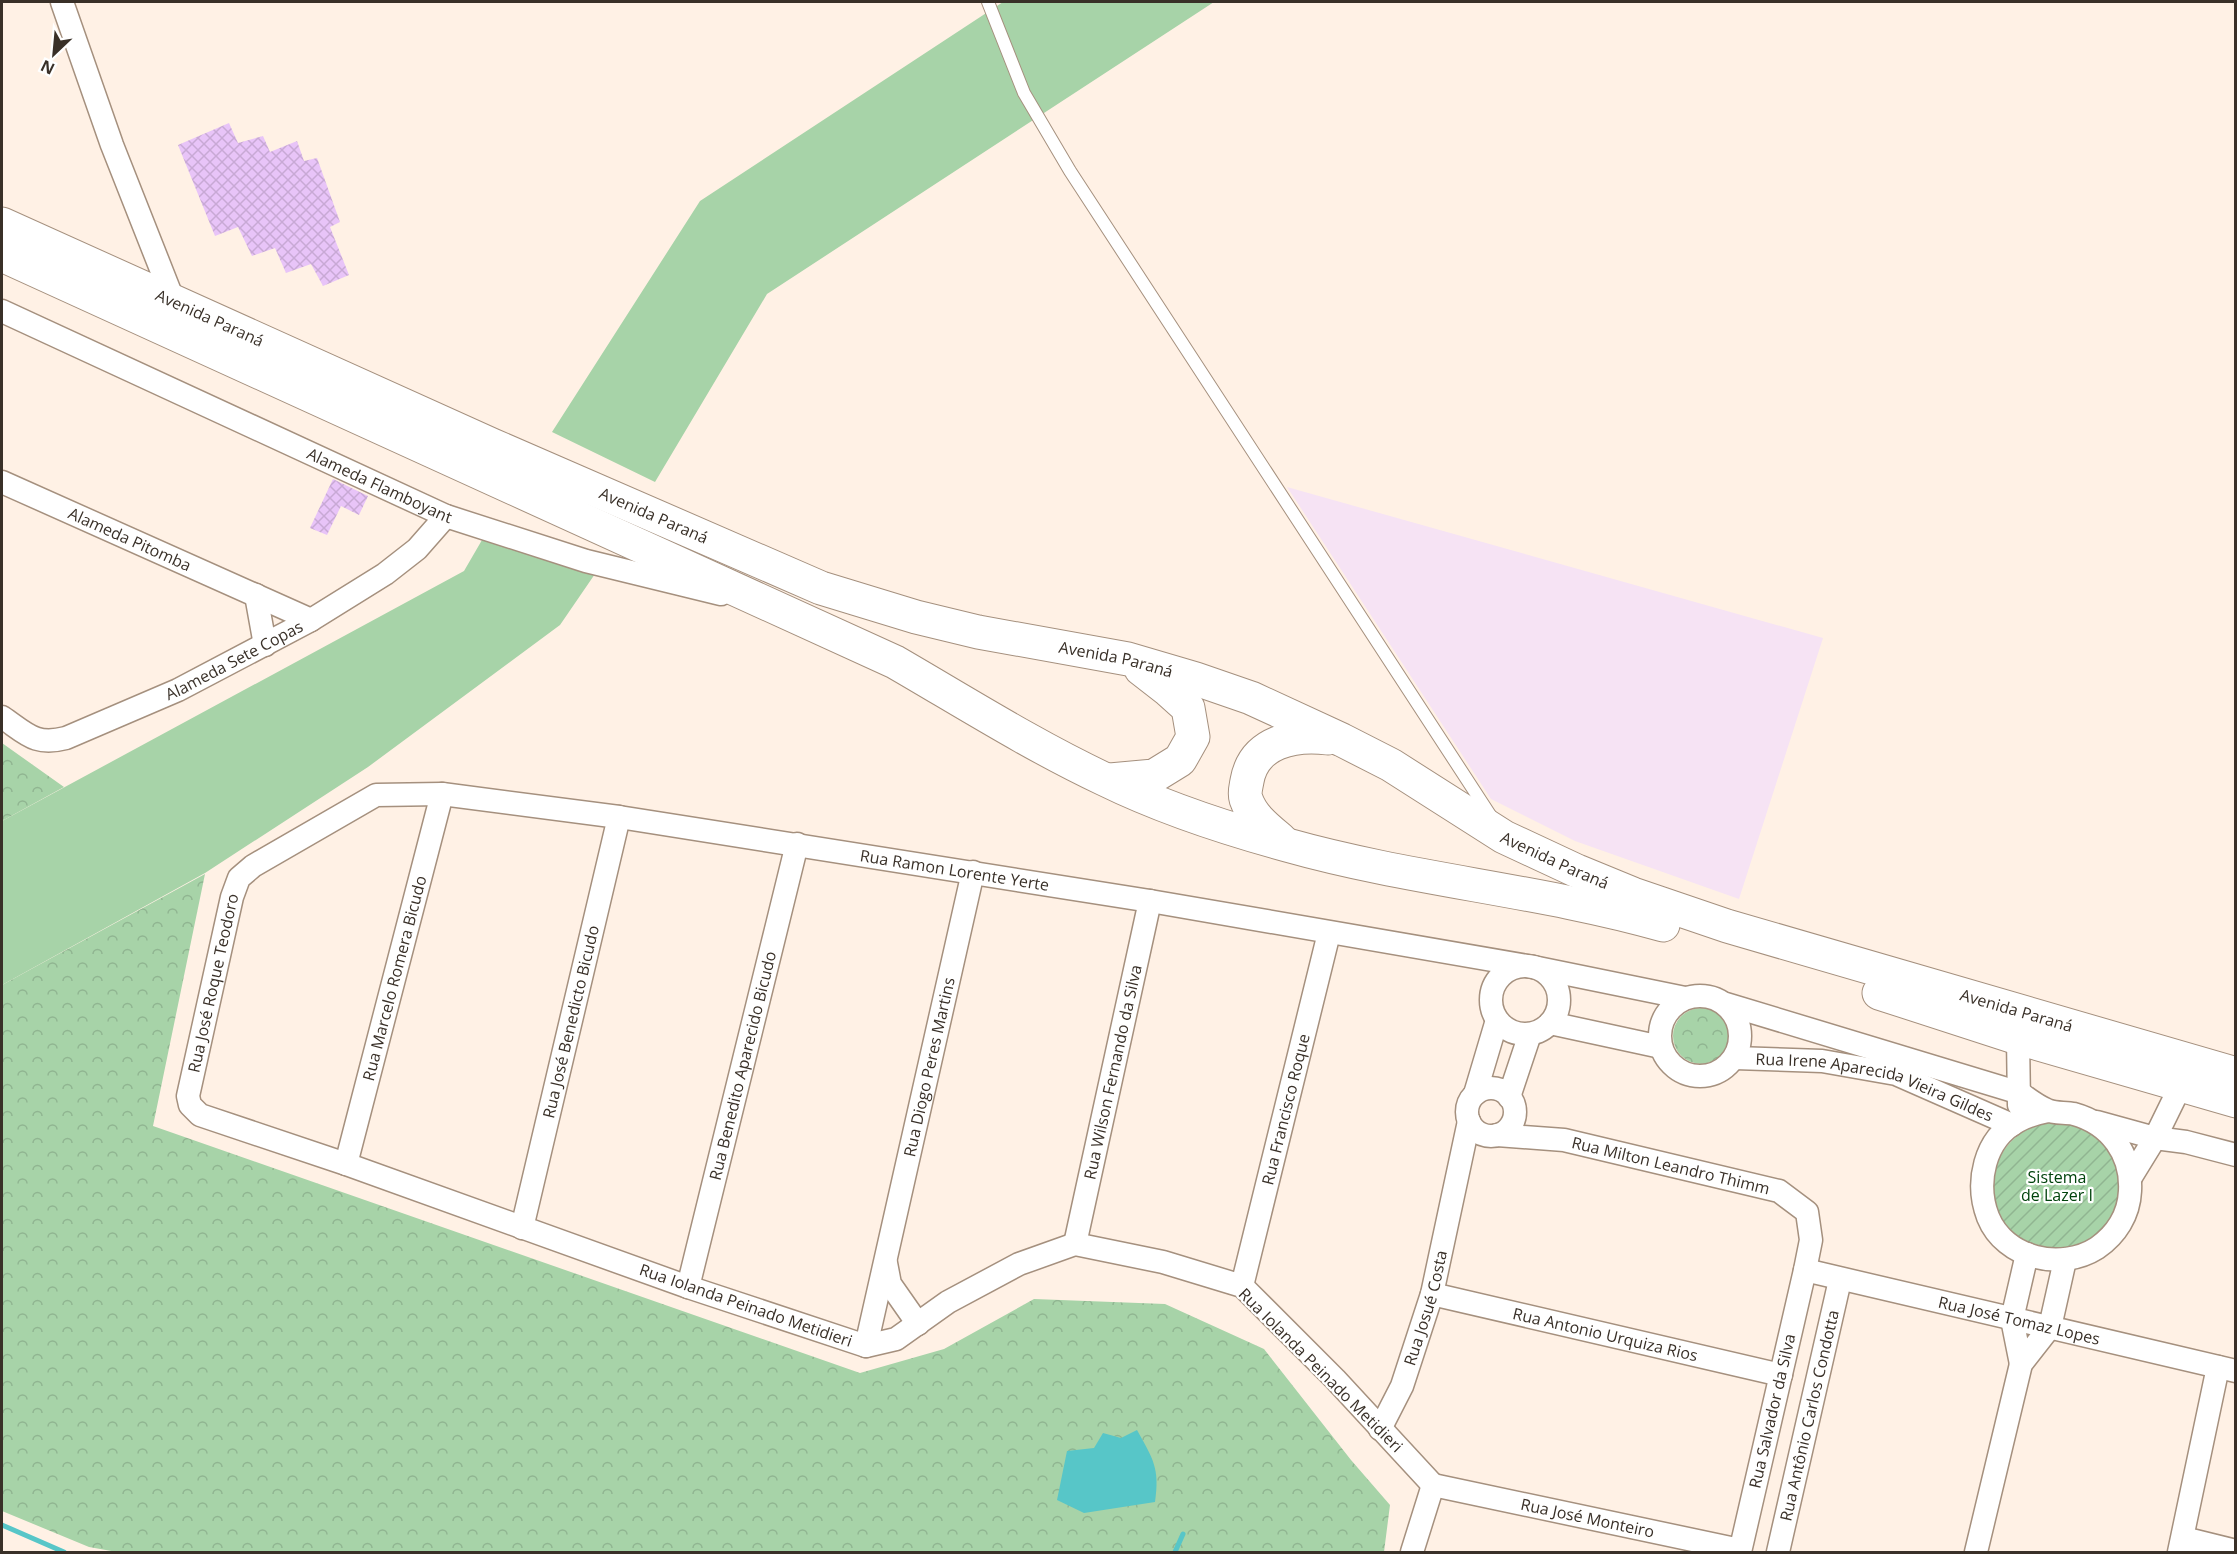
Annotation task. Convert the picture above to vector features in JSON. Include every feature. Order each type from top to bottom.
[{"type":"main road","name":"Avenida Paraná","points":[[2,224],[492,445],[821,588],[916,617],[978,632],[1128,659],[1196,679],[1251,698],[1342,740],[1391,765],[1504,837],[1577,871],[1634,894],[1727,926],[2235,1074]]},
{"type":"main road","name":"Avenida Paraná","points":[[2,255],[895,662],[1033,743],[1105,780],[1195,816],[1287,846],[1634,917],[1709,938],[2018,1038],[2235,1101]]},
{"type":"main road","points":[[1105,780],[1154,776],[1180,760],[1193,737],[1188,708],[1128,659]]},
{"type":"main road","points":[[1287,846],[1255,817],[1244,796],[1248,773],[1262,753],[1283,739],[1310,736],[1342,740]]},
{"type":"street","points":[[62,2],[116,156],[174,302]]},
{"type":"street","name":"Alameda Flamboyant","points":[[2,311],[446,516],[586,561],[776,608]]},
{"type":"street","name":"Alameda Pitomba","points":[[2,482],[311,620]]},
{"type":"street","name":"Alameda Sete Copas","points":[[2,717],[34,739],[49,742],[66,738],[178,690],[311,620],[385,574],[417,549],[446,516]]},
{"type":"street","points":[[256,595],[265,645]]},
{"type":"street","name":"Rua Ramon Lorente Yerte","points":[[376,795],[442,794],[619,817],[1150,901],[1533,967]]},
{"type":"street","name":"Rua Marcelo Romera Bicudo","points":[[346,1164],[442,794]]},
{"type":"street","name":"Rua José Roque Teodoro","points":[[190,1105],[188,1096],[232,897],[239,878],[253,866],[376,795]]},
{"type":"street","name":"Rua José Benedicto Bicudo","points":[[522,1228],[619,817]]},
{"type":"street","name":"Rua Benedito Aparecido Bicudo","points":[[688,1287],[797,844]]},
{"type":"street","name":"Rua Diogo Peres Martins","points":[[866,1346],[973,872]]},
{"type":"street","name":"Rua Wilson Fernando da Silva","points":[[1075,1244],[1150,901]]},
{"type":"street","name":"Rua Francisco Roque","points":[[1242,1286],[1329,933]]},
{"type":"street","points":[[1533,967],[1544,972],[1558,990],[1559,1002],[1556,1013],[1550,1023],[1541,1030],[1530,1034],[1512,1032],[1497,1020],[1492,1010],[1491,998],[1499,978],[1515,968],[1533,967],[1685,998]]},
{"type":"street","points":[[1550,1023],[1661,1047],[1659,1035],[1662,1023],[1675,1004],[1685,998],[1699,995],[1713,997],[1726,1004]]},
{"type":"street","name":"Rua Irene Aparecida Vieira Gildes","points":[[1726,1004],[2020,1093],[2048,1111]]},
{"type":"street","name":"Rua Irene Aparecida Vieira Gildes","points":[[1661,1047],[1666,1059],[1688,1075],[1701,1077],[1714,1075],[1725,1068],[1735,1059],[1740,1048],[1741,1036],[1734,1013],[1726,1004]]},
{"type":"street","points":[[1497,1020],[1475,1094],[1467,1107],[1484,1130],[1509,1127],[1512,1105],[1530,1034]]},
{"type":"street","points":[[2015,1123],[2020,1093],[2018,1038]]},
{"type":"street","name":"Rua Irene Aparecida Vieira Gildes","points":[[1735,1059],[1822,1061],[1896,1074],[2015,1123]]},
{"type":"street","points":[[2131,1177],[2155,1138],[2181,1085]]},
{"type":"street","points":[[1475,1094],[1482,1090],[1496,1089],[1512,1105]]},
{"type":"street","name":"Rua Iolanda Peinado Metidieri","points":[[190,1105],[200,1114],[688,1287],[866,1346],[896,1339],[948,1302],[1019,1264],[1075,1244],[1163,1262],[1242,1286],[1335,1379],[1433,1485]]},
{"type":"street","name":"Rua Milton Leandro Thimm","points":[[1512,1105],[1564,1140]]},
{"type":"street","points":[[2094,1121],[2112,1136],[2124,1155],[2131,1177],[2130,1200],[2122,1222],[2107,1241],[2088,1253],[2065,1260],[2052,1260],[2027,1254],[2005,1240],[1989,1219],[1982,1193],[1983,1167],[1994,1143],[2015,1123],[2048,1111],[2072,1113],[2155,1138],[2186,1142],[2235,1155]]},
{"type":"street","name":"Rua Milton Leandro Thimm","points":[[1484,1130],[1564,1140],[1779,1191],[1807,1212],[1811,1240],[1805,1270]]},
{"type":"street","name":"Rua Josué Costa","points":[[1380,1429],[1402,1386],[1432,1294],[1457,1180],[1484,1130]]},
{"type":"street","points":[[2021,1364],[2012,1319],[2027,1254]]},
{"type":"street","points":[[1976,1552],[2021,1364],[2050,1327],[2065,1260]]},
{"type":"street","name":"Rua Diogo Peres Martins","points":[[885,1261],[890,1284],[918,1324]]},
{"type":"street","name":"Rua José Tomaz Lopes","points":[[1805,1270],[2227,1369]]},
{"type":"street","name":"Rua Salvador da Silva","points":[[1740,1551],[1805,1270]]},
{"type":"street","name":"Rua Antônio Carlos Condotta","points":[[1778,1552],[1840,1280]]},
{"type":"street","name":"Rua Antonio Urquiza Rios","points":[[1432,1294],[1781,1375]]},
{"type":"street","points":[[901,1301],[928,1308],[948,1302]]},
{"type":"street","points":[[2227,1369],[2181,1545],[2235,1551]]},
{"type":"street","points":[[1412,1552],[1433,1485]]},
{"type":"street","name":"Rua José Monteiro","points":[[1433,1485],[1740,1551]]},
{"type":"lane","points":[[988,2],[1024,93],[1070,171],[1504,837]]},
{"type":"shaded area","points":[[1287,487],[1823,638],[1739,899],[1575,841],[1491,799]]},
{"type":"green space","points":[[1003,2],[1214,2],[767,294],[655,482],[552,432],[700,201]]},
{"type":"green space","points":[[482,540],[597,571],[560,625],[368,767],[205,873],[2,985],[2,821],[464,571]]},
{"type":"green space","points":[[2,743],[64,787],[2,821]]},
{"type":"green space","points":[[205,874],[153,1126],[860,1373],[944,1349],[1034,1299],[1165,1304],[1264,1349],[1351,1460],[1390,1505],[1384,1552],[117,1552],[89,1547],[2,1511],[2,985]]},
{"type":"green space","points":[[1701,1008],[1712,1010],[1721,1016],[1727,1025],[1729,1036],[1727,1047],[1721,1056],[1712,1062],[1701,1064],[1690,1062],[1681,1056],[1675,1047],[1673,1036],[1675,1025],[1681,1016],[1690,1010]]},
{"type":"green space","name":"Sistema de Lazer I","points":[[2057,1122],[2081,1127],[2102,1141],[2116,1162],[2121,1186],[2116,1210],[2102,1231],[2081,1245],[2057,1250],[2033,1245],[2012,1231],[1998,1210],[1993,1186],[1998,1162],[2012,1141],[2033,1127]]},
{"type":"water","points":[[1137,1430],[1156,1472],[1155,1502],[1084,1513],[1057,1500],[1067,1451],[1094,1448],[1103,1433],[1121,1438]]},
{"type":"building","points":[[229,123],[238,143],[263,136],[270,152],[297,141],[304,161],[317,158],[340,222],[330,227],[349,275],[323,286],[311,264],[286,273],[275,248],[252,256],[238,227],[215,236],[178,145]]},
{"type":"building","points":[[333,479],[368,496],[359,515],[341,506],[327,535],[310,528]]},
{"type":"waterway","points":[[2,1525],[64,1552]]},
{"type":"waterway","points":[[1175,1552],[1183,1534]]}]
